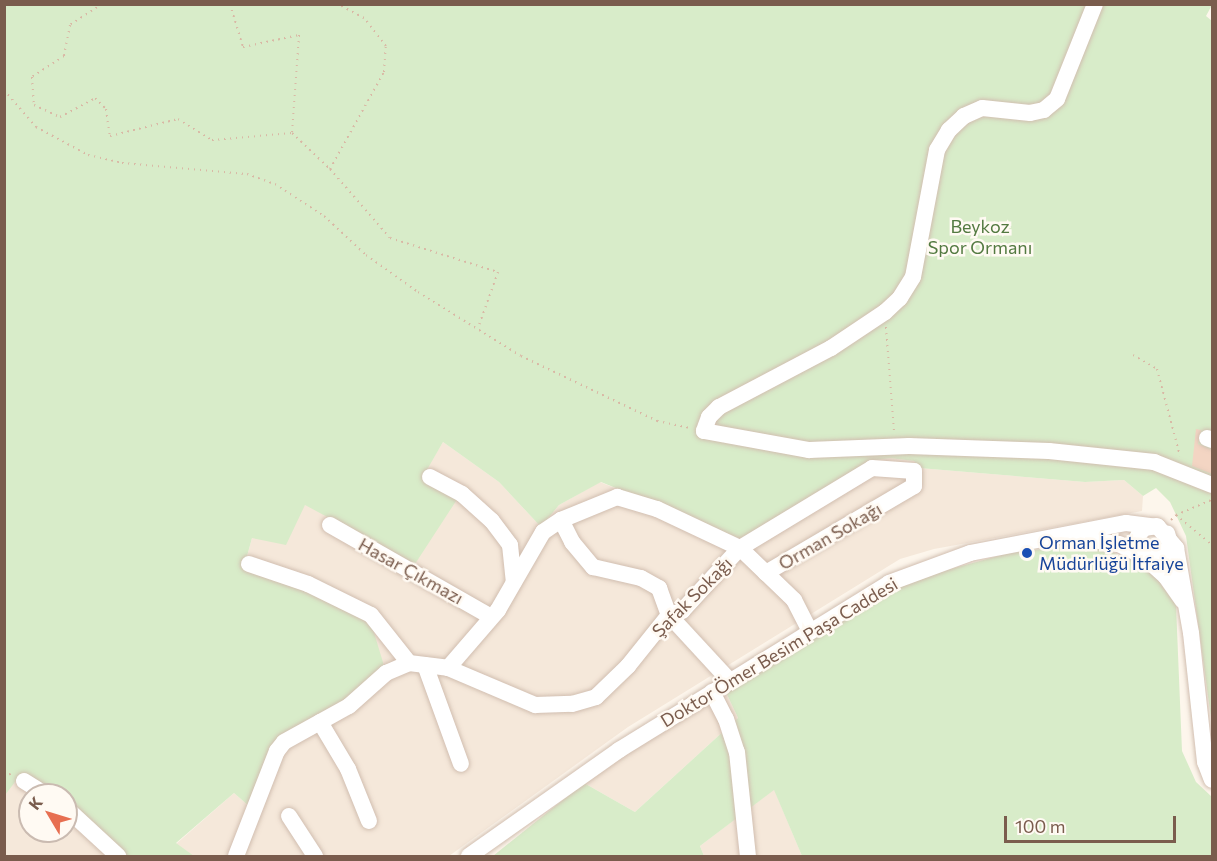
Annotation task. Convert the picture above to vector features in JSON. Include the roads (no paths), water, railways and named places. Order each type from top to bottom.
[{"type":"street","points":[[1095,4],[1057,99],[1044,110],[1030,113],[982,108],[964,116],[949,130],[937,150],[913,277],[885,312],[831,348],[719,407],[709,417],[704,431],[809,450],[895,447],[1049,451],[1154,462],[1212,485]]},
{"type":"street","name":"Orman Sokağı","points":[[810,631],[794,600],[766,573],[914,486],[914,471],[872,468]]},
{"type":"street","name":"Şafak Sokağı","points":[[417,664],[448,668],[535,705],[572,704],[596,697],[628,666],[669,615],[682,611],[740,548],[872,468]]},
{"type":"street","points":[[430,477],[462,494],[492,521],[510,545],[514,582]]},
{"type":"street","points":[[448,668],[491,617],[543,532],[561,520],[617,497],[657,509],[740,548],[766,573]]},
{"type":"street","points":[[561,520],[572,542],[593,567],[641,578],[659,588],[669,615],[730,681]]},
{"type":"street","name":"Doktor Ömer Besim Paşa Caddesi","points":[[469,856],[619,750],[889,583],[927,567],[970,553],[1058,538],[1126,523],[1163,529]]},
{"type":"street","name":"Hasar Çıkmazı","points":[[330,525],[491,617]]},
{"type":"street","points":[[1163,529],[1144,528],[1138,536],[1137,546],[1143,556],[1167,577],[1185,604]]},
{"type":"street","points":[[1058,538],[1111,542],[1143,556],[1157,559],[1166,553],[1170,543],[1163,529]]},
{"type":"street","points":[[1163,529],[1180,565],[1205,762],[1212,780]]},
{"type":"street","points":[[249,564],[308,584],[371,615],[417,664],[461,764]]},
{"type":"street","points":[[236,856],[277,751],[284,742],[349,706],[386,673],[417,664]]},
{"type":"street","points":[[712,692],[726,718],[736,752],[748,856]]},
{"type":"street","points":[[321,722],[348,769],[369,820]]},
{"type":"street","points":[[289,816],[315,856]]},
{"type":"street","points":[[78,819],[118,856]]},
{"type":"place","name":"Orman İşletme Müdürlüğü İtfaiye","points":[[1027,553]]},
{"type":"park label","name":"Beykoz Spor Ormanı","points":[[980,237]]}]
